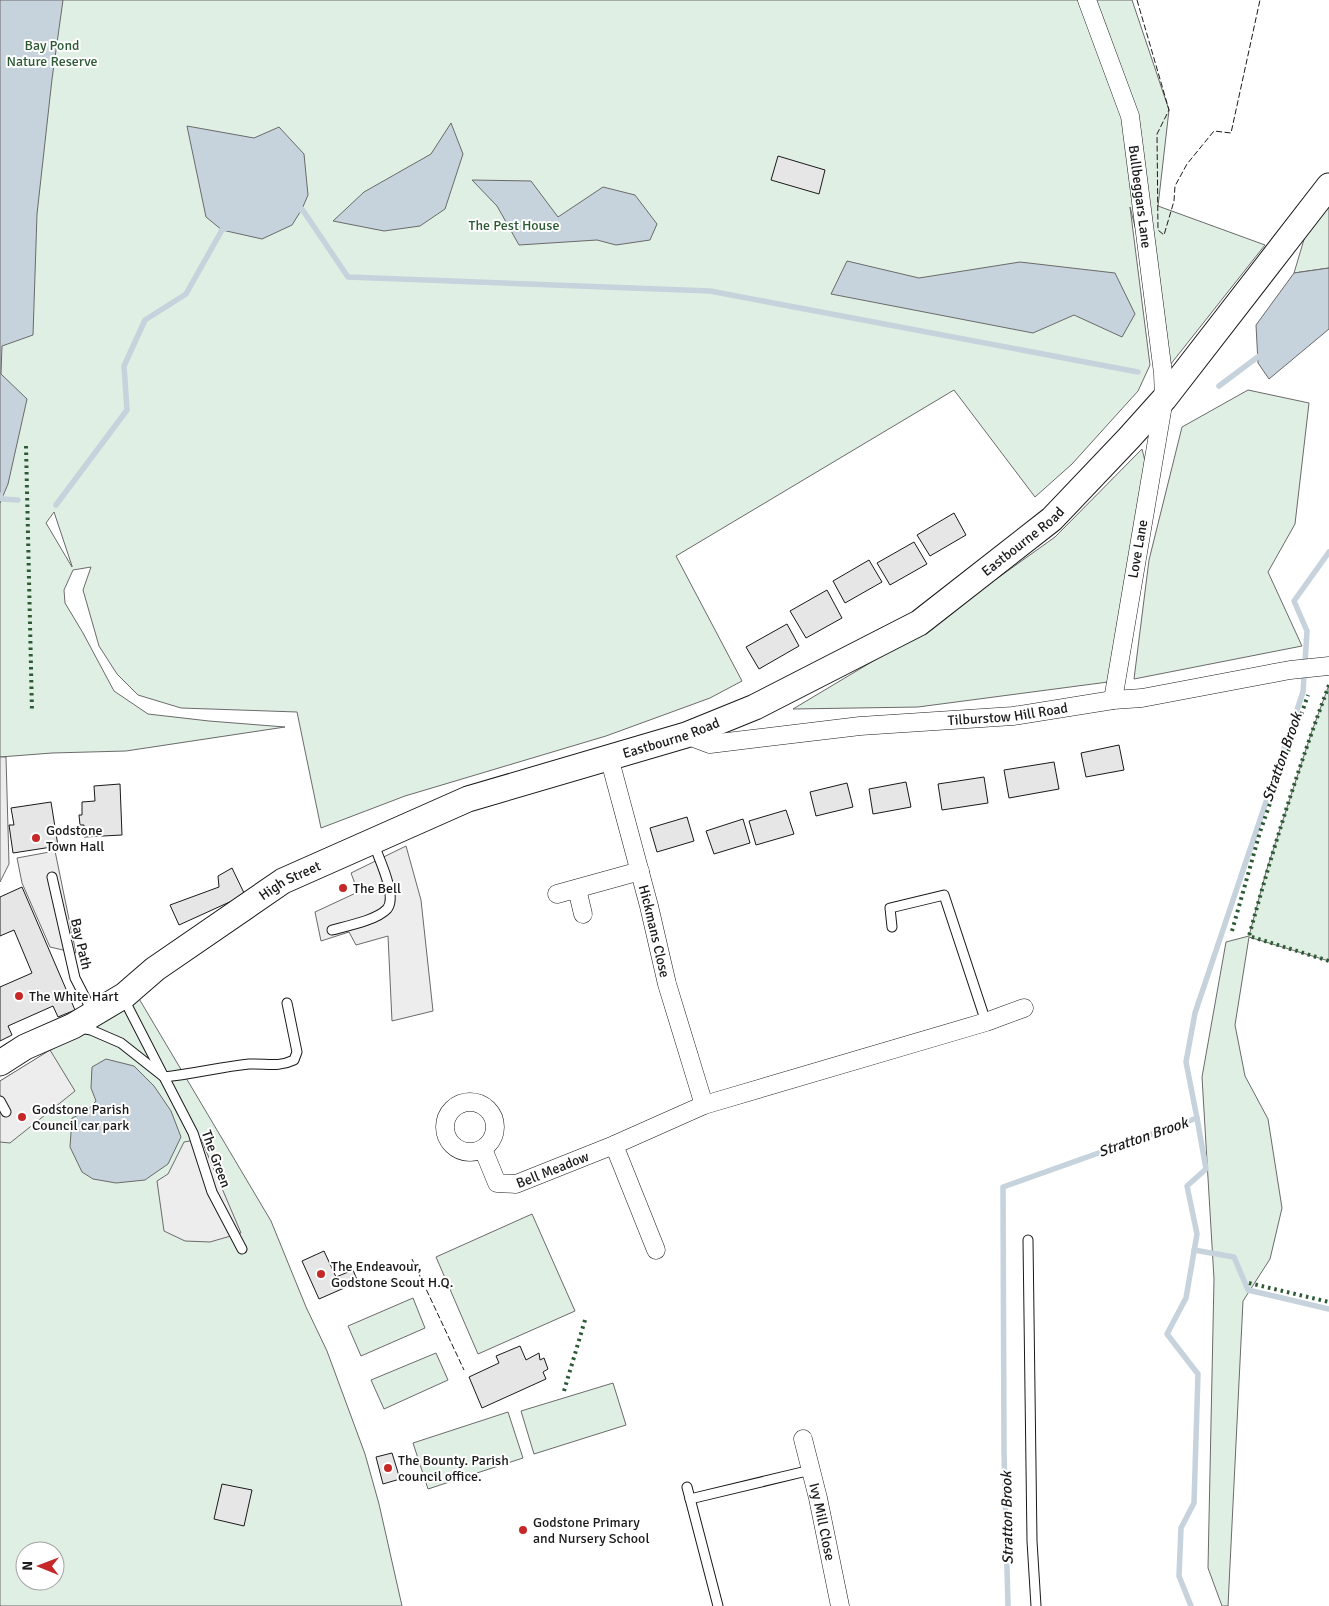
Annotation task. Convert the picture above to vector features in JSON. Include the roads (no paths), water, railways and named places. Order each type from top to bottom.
[{"type":"main road","name":"Eastbourne Road","points":[[609,757],[686,736],[755,707],[920,623],[1052,519],[1164,399],[1329,186]]},
{"type":"main road","name":"High Street","points":[[0,1063],[125,995],[155,969],[283,881],[468,799],[609,757]]},
{"type":"street","name":"Bullbeggars Lane","points":[[1087,0],[1130,116],[1164,373],[1164,399]]},
{"type":"street","name":"Love Lane","points":[[1114,700],[1164,399]]},
{"type":"street","name":"Tilburstow Hill Road","points":[[686,736],[710,744],[860,726],[1013,716],[1114,700],[1142,698],[1329,666]]},
{"type":"street","name":"Hickmans Close","points":[[609,757],[640,871],[667,984],[704,1105]]},
{"type":"street","points":[[557,894],[640,871]]},
{"type":"street","points":[[577,889],[583,914]]},
{"type":"street","points":[[986,1022],[1024,1008]]},
{"type":"street","name":"Bell Meadow","points":[[483,1149],[497,1183],[516,1184],[614,1146],[704,1105],[986,1022]]},
{"type":"street","points":[[614,1146],[656,1250]]},
{"type":"street","name":"Ivy Mill Close","points":[[803,1439],[840,1606]]},
{"type":"lane","points":[[332,930],[369,919],[388,908],[391,898],[389,887],[373,842]]},
{"type":"lane","name":"Bay Path","points":[[52,877],[83,1019]]},
{"type":"lane","points":[[892,927],[890,908],[944,895],[986,1022]]},
{"type":"lane","name":"The Green","points":[[125,995],[128,1007],[192,1133],[212,1192],[242,1249]]},
{"type":"lane","points":[[164,1077],[252,1064],[284,1065],[294,1060],[298,1052],[287,1003]]},
{"type":"lane","name":"The Green","points":[[83,1019],[92,1030],[121,1043],[164,1077]]},
{"type":"lane","points":[[0,1101],[6,1112]]},
{"type":"lane","points":[[1028,1240],[1032,1542],[1036,1606]]},
{"type":"lane","points":[[690,1499],[811,1470]]},
{"type":"lane","points":[[687,1487],[718,1606]]},
{"type":"waterway","points":[[296,211],[302,209],[348,277],[710,291],[1138,372]]},
{"type":"waterway","points":[[56,505],[127,410],[124,366],[145,320],[186,294],[222,230],[227,228]]},
{"type":"waterway","points":[[1219,386],[1263,353]]},
{"type":"waterway","points":[[0,495],[2,499],[18,500]]},
{"type":"waterway","name":"Stratton Brook","points":[[1008,1606],[1004,1452],[1003,1187],[1197,1118],[1186,1062],[1195,1013],[1303,692],[1307,631],[1294,601],[1329,552]]},
{"type":"waterway","points":[[1191,1606],[1179,1576],[1181,1528],[1194,1503],[1198,1374],[1167,1334],[1186,1298],[1197,1234],[1187,1186],[1206,1169],[1197,1118]]},
{"type":"waterway","points":[[1194,1250],[1234,1257],[1248,1290],[1329,1309]]},
{"type":"place","name":"Godstone Town Hall","points":[[36,838]]},
{"type":"place","name":"The Bell","points":[[343,888]]},
{"type":"place","name":"The White Hart","points":[[19,996]]},
{"type":"place","name":"Godstone Parish Council car park","points":[[22,1117]]},
{"type":"place","name":"The Endeavour, Godstone Scout H.Q.","points":[[321,1274]]},
{"type":"place","name":"The Bounty. Parish council office.","points":[[388,1468]]},
{"type":"place","name":"Godstone Primary and Nursery School","points":[[523,1530]]},
{"type":"park label","name":"Bay Pond Nature Reserve","points":[[52,54]]},
{"type":"park label","name":"The Pest House","points":[[514,225]]}]
